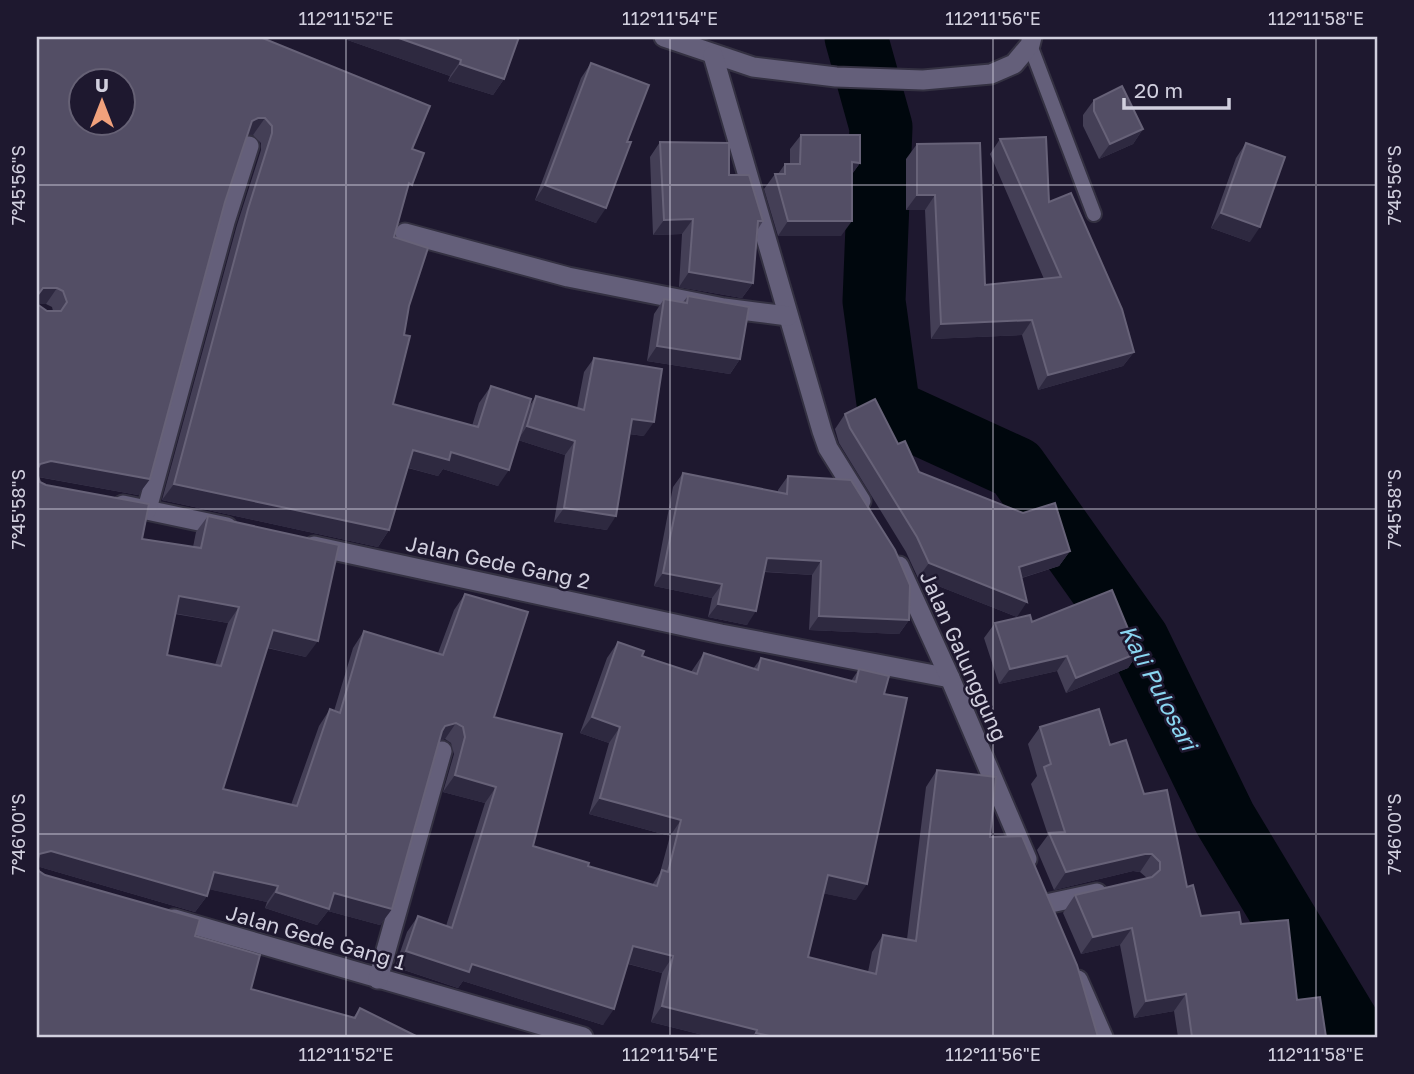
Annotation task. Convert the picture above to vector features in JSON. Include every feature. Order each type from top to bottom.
[{"type":"street","points":[[664,37],[753,67],[836,76],[923,80],[991,74],[1014,64],[1031,41]]},
{"type":"street","points":[[713,55],[828,448],[869,514]]},
{"type":"street","points":[[148,509],[225,222],[249,146]]},
{"type":"street","points":[[405,233],[568,277],[724,307],[788,316]]},
{"type":"street","points":[[111,503],[243,530]]},
{"type":"street","name":"Jalan Gede Gang 2","points":[[298,542],[721,634],[950,678]]},
{"type":"street","name":"Jalan Galunggung","points":[[889,547],[950,678],[1044,898],[1110,889]]},
{"type":"street","points":[[378,979],[443,751]]},
{"type":"street","name":"Jalan Gede Gang 1","points":[[155,914],[583,1037]]},
{"type":"street","points":[[1072,965],[1102,1037]]},
{"type":"lane","points":[[1031,41],[1094,214]]},
{"type":"building","points":[[37,37],[260,37],[430,106],[412,149],[424,153],[412,185],[409,183],[394,237],[428,248],[409,306],[404,335],[410,336],[393,404],[478,427],[491,386],[531,399],[509,470],[451,452],[449,460],[413,450],[389,530],[174,484],[248,209],[272,133],[272,126],[265,118],[252,121],[225,202],[150,479],[51,461],[40,464],[37,470],[37,304],[47,311],[61,311],[67,302],[63,291],[43,288],[37,296]]},
{"type":"building","points":[[396,37],[519,37],[504,79],[460,64],[461,60]]},
{"type":"building","points":[[591,63],[649,85],[606,208],[545,185]]},
{"type":"building","points":[[1122,86],[1143,129],[1110,144],[1094,111],[1094,100]]},
{"type":"building","points":[[801,135],[860,135],[860,163],[852,162],[852,221],[788,221],[775,174],[785,174],[785,164],[800,164]]},
{"type":"building","points":[[1046,137],[1049,202],[1071,193],[1122,309],[1134,352],[1048,375],[1032,320],[941,324],[935,195],[917,195],[917,144],[980,143],[985,285],[1061,277],[1000,139]]},
{"type":"building","points":[[660,142],[729,143],[729,175],[749,175],[763,221],[758,221],[753,283],[689,272],[693,219],[664,220]]},
{"type":"building","points":[[1246,143],[1285,157],[1260,227],[1221,213]]},
{"type":"building","points":[[688,296],[749,307],[740,359],[657,346],[664,299],[687,303]]},
{"type":"building","points":[[594,358],[662,369],[654,422],[632,419],[616,516],[564,508],[575,441],[527,426],[536,396],[584,410]]},
{"type":"building","points":[[875,399],[898,444],[905,441],[919,472],[1023,513],[1055,503],[1070,551],[1019,567],[1027,602],[929,563],[917,537],[850,428],[845,414]]},
{"type":"building","points":[[37,473],[40,482],[46,485],[149,504],[142,539],[201,548],[208,516],[339,545],[318,641],[273,630],[223,789],[297,806],[330,709],[340,713],[364,631],[443,655],[465,594],[528,612],[494,717],[562,734],[533,846],[589,863],[588,866],[657,886],[662,870],[668,872],[681,820],[600,798],[620,727],[592,717],[618,642],[644,651],[642,656],[697,674],[704,653],[758,670],[761,658],[856,682],[859,669],[889,676],[884,694],[907,698],[867,884],[828,875],[808,957],[876,974],[883,935],[916,941],[937,770],[996,777],[990,837],[1022,836],[1077,965],[1098,1037],[774,1037],[756,1033],[757,1030],[662,1006],[673,956],[633,946],[614,1009],[472,964],[469,972],[406,951],[418,916],[452,928],[496,787],[455,775],[465,737],[463,727],[456,723],[445,726],[442,731],[392,909],[334,893],[329,909],[276,892],[278,886],[214,872],[207,896],[51,851],[39,854],[37,864]],"holes":[[[179,596],[239,607],[221,666],[167,655]]]},
{"type":"building","points":[[683,473],[787,494],[788,476],[851,480],[895,550],[910,585],[909,620],[819,616],[821,561],[767,558],[756,611],[718,604],[722,584],[663,573]]},
{"type":"building","points":[[1112,590],[1138,653],[1076,678],[1067,656],[1010,669],[995,623],[1030,615],[1032,622]]},
{"type":"building","points":[[1099,709],[1110,745],[1126,740],[1144,794],[1167,790],[1187,887],[1193,885],[1201,916],[1239,912],[1241,924],[1288,920],[1297,1000],[1320,997],[1326,1037],[1192,1037],[1186,994],[1146,1001],[1132,928],[1093,937],[1075,895],[1152,877],[1160,870],[1160,862],[1152,854],[1145,854],[1066,872],[1049,833],[1065,832],[1044,767],[1051,764],[1040,727]]},
{"type":"building","points":[[37,866],[45,875],[200,919],[195,936],[260,955],[251,989],[355,1018],[360,1008],[418,1037],[37,1037]]},
{"type":"waterway","name":"Kali Pulosari","points":[[856,37],[881,127],[874,301],[889,410],[1016,468],[1138,640],[1225,819],[1356,1037]]}]
